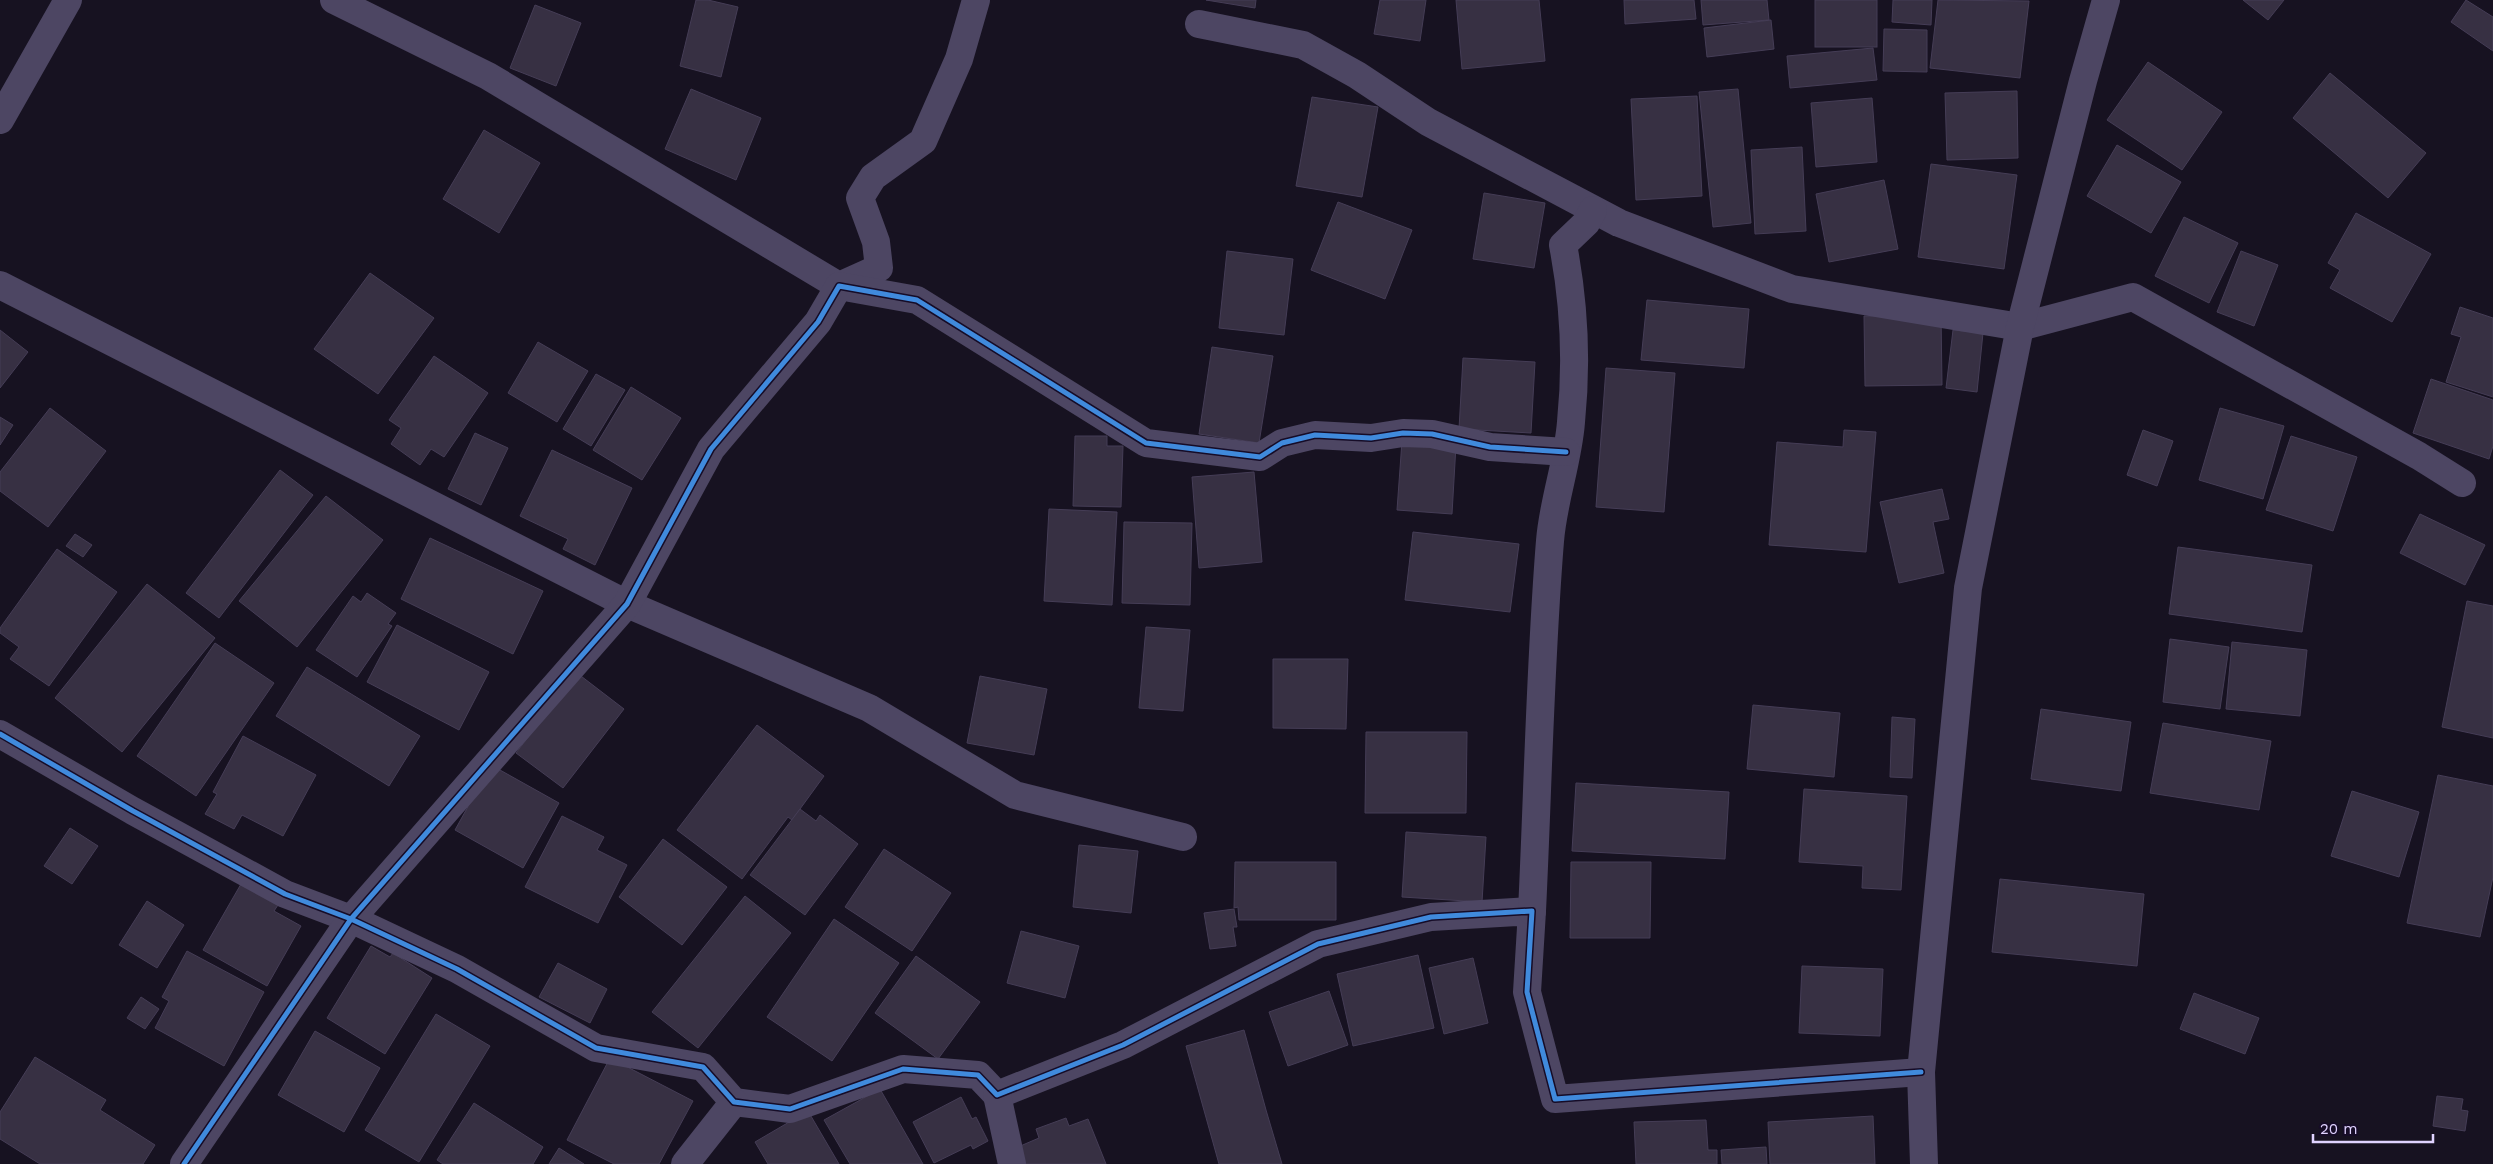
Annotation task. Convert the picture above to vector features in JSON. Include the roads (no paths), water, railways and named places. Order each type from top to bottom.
[{"type":"street","points":[[0,120],[68,0]]},
{"type":"street","points":[[334,0],[488,76],[839,286],[917,300],[1146,443],[1260,458],[1282,443],[1315,435],[1372,438],[1403,433],[1441,435],[1490,447],[1566,452]]},
{"type":"street","points":[[184,1164],[351,919],[627,604],[711,449],[818,322],[839,286],[879,268],[876,242],[860,198],[873,177],[923,141],[959,59],[976,0]]},
{"type":"street","points":[[1924,1164],[1921,1072],[1968,588],[2020,327],[2083,81],[2106,0]]},
{"type":"street","points":[[1199,24],[1304,45],[1357,74],[1428,122],[1619,223],[1792,289],[2020,327],[2132,297],[2419,456],[2462,483]]},
{"type":"street","points":[[1593,210],[1586,223],[1563,245],[1569,275],[1573,330],[1571,422],[1550,538],[1539,722],[1527,992],[1556,1100],[1921,1072]]},
{"type":"street","points":[[0,285],[627,604],[869,708],[1015,795],[1183,837]]},
{"type":"street","points":[[0,734],[133,811],[285,894],[351,919],[458,969],[596,1048],[703,1067],[734,1102],[790,1108],[903,1069],[978,1075],[997,1095],[1012,1164]]},
{"type":"street","points":[[997,1095],[1123,1045],[1318,944],[1431,917],[1532,911]]},
{"type":"street","points":[[684,1164],[734,1102]]}]
